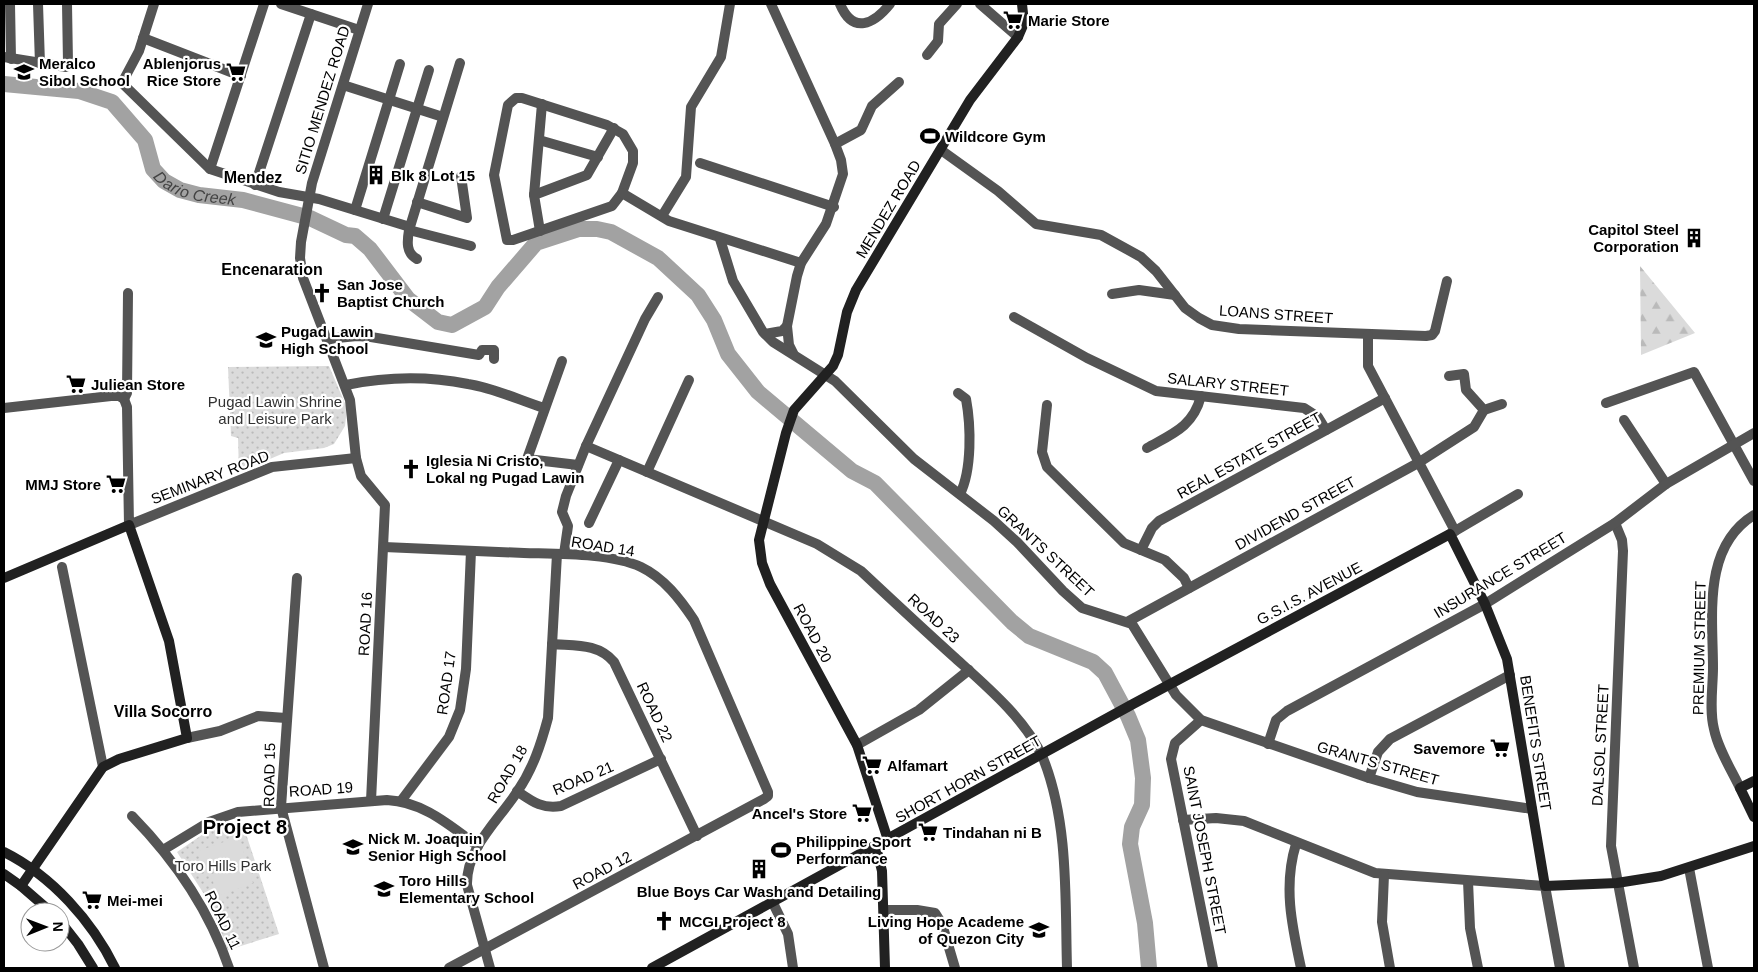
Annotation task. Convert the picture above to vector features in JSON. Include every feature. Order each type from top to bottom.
[{"type":"street","points":[[10,4],[7,58],[66,67],[68,63],[68,4]]},
{"type":"street","points":[[38,4],[40,64]]},
{"type":"street","points":[[154,4],[143,38],[122,83],[210,169],[309,202],[356,210],[471,246]]},
{"type":"street","points":[[210,169],[264,4]]},
{"type":"street","points":[[281,4],[359,30]]},
{"type":"street","name":"SITIO MENDEZ ROAD","points":[[309,202],[316,167],[368,4]]},
{"type":"street","points":[[662,216],[686,176],[691,107],[722,57],[730,4]]},
{"type":"street","points":[[770,4],[835,144],[841,160],[843,174],[834,207],[826,224],[801,263],[787,326],[789,345],[793,353]]},
{"type":"street","points":[[840,4],[848,18],[856,22],[866,23],[878,18],[890,4]]},
{"type":"street","points":[[927,55],[938,41],[939,24],[958,4]]},
{"type":"street","points":[[980,4],[1018,37]]},
{"type":"street","name":"MENDEZ ROAD","points":[[786,433],[794,410],[826,374],[838,356],[852,300],[977,90],[1018,37],[1024,23],[1022,4]]},
{"type":"street","points":[[255,185],[311,14]]},
{"type":"street","points":[[143,38],[241,76]]},
{"type":"street","points":[[417,259],[409,252],[409,228],[460,62]]},
{"type":"street","points":[[356,210],[400,64]]},
{"type":"street","points":[[383,219],[429,70]]},
{"type":"street","points":[[835,144],[861,130],[872,106],[899,82]]},
{"type":"street","points":[[343,85],[443,117]]},
{"type":"street","points":[[522,98],[542,104],[614,128],[629,142],[634,157],[622,193],[612,206],[513,240],[507,240],[504,237],[494,175],[508,105],[511,100],[522,98]]},
{"type":"street","points":[[540,231],[534,195],[542,104]]},
{"type":"street","points":[[534,195],[587,175],[614,128]]},
{"type":"street","points":[[539,140],[598,157]]},
{"type":"street","name":"LOANS STREET","points":[[941,150],[998,191],[1036,224],[1101,235],[1141,257],[1156,271],[1185,308],[1212,325],[1225,328],[1368,335],[1432,335],[1447,281]]},
{"type":"street","points":[[700,163],[834,207]]},
{"type":"street","points":[[417,202],[467,218],[461,176]]},
{"type":"street","points":[[622,193],[662,216],[720,238],[801,263]]},
{"type":"street","points":[[309,202],[304,225],[300,269],[326,339],[346,385],[353,416],[356,458]]},
{"type":"street","points":[[720,238],[724,259],[733,281],[765,334],[782,331],[787,326]]},
{"type":"street","points":[[1112,294],[1140,290],[1175,294]]},
{"type":"street","points":[[124,399],[127,393],[128,293]]},
{"type":"street","name":"ROAD 18","points":[[490,968],[467,885],[469,864],[478,846],[517,792],[533,765],[546,726],[561,554],[568,526],[563,516],[563,507],[586,446],[645,319],[658,297]]},
{"type":"street","name":"SALARY STREET","points":[[1014,317],[1087,358],[1156,392],[1304,408],[1318,417],[1326,430]]},
{"type":"street","name":"GRANTS STREET","points":[[765,334],[773,342],[826,374],[846,390],[914,459],[960,494],[1017,542],[1082,608],[1129,621],[1136,628],[1170,685],[1184,704],[1201,720],[1370,778],[1432,796],[1532,809]]},
{"type":"street","name":"BENEFITS STREET","points":[[1368,335],[1367,363],[1453,532],[1502,643],[1510,675],[1560,968]]},
{"type":"street","points":[[326,339],[357,336],[371,337],[479,355],[482,350],[494,350],[494,359]]},
{"type":"street","points":[[562,362],[527,459],[578,465]]},
{"type":"street","points":[[1606,403],[1694,372],[1754,481]]},
{"type":"street","points":[[1449,376],[1464,374],[1466,390],[1484,410],[1502,404]]},
{"type":"street","points":[[346,385],[381,380],[426,379],[462,383],[544,408]]},
{"type":"street","points":[[647,472],[689,380]]},
{"type":"street","points":[[4,408],[111,396],[119,396],[124,399],[127,407],[129,524],[172,649],[187,738]]},
{"type":"street","points":[[960,494],[968,473],[964,396]]},
{"type":"street","points":[[1147,448],[1192,419],[1201,396]]},
{"type":"street","name":"REAL ESTATE STREET","points":[[1141,550],[1152,528],[1159,521],[1385,398]]},
{"type":"street","points":[[1047,405],[1042,452],[1047,467],[1124,543],[1165,560],[1175,567],[1189,588]]},
{"type":"street","name":"DIVIDEND STREET","points":[[1129,621],[1418,463],[1474,427],[1484,410]]},
{"type":"street","points":[[1624,420],[1666,484]]},
{"type":"street","name":"ROAD 20","points":[[786,433],[762,520],[759,551],[766,574],[857,746],[888,840]]},
{"type":"street","name":"INSURANCE STREET","points":[[1268,744],[1276,720],[1287,711],[1485,604],[1615,523],[1666,484],[1754,433]]},
{"type":"street","name":"ROAD 23","points":[[586,446],[817,544],[850,563],[983,682],[1015,718],[1042,756],[1050,781],[1059,830],[1063,868],[1067,968]]},
{"type":"street","name":"SEMINARY ROAD","points":[[4,578],[129,524],[238,483],[272,467],[356,458]]},
{"type":"street","name":"ROAD 16","points":[[356,458],[361,476],[367,485],[385,502],[372,801]]},
{"type":"street","points":[[589,523],[619,460]]},
{"type":"street","name":"G.S.I.S. AVENUE","points":[[1113,717],[1133,704],[1453,532],[1518,494]]},
{"type":"street","name":"PREMIUM STREET","points":[[1754,515],[1741,525],[1722,552],[1712,583],[1714,729],[1754,817]]},
{"type":"street","name":"DALSOL STREET","points":[[1615,523],[1622,540],[1623,551],[1615,789],[1611,820],[1611,846],[1634,968]]},
{"type":"street","name":"ROAD 14","points":[[384,547],[561,554],[624,561],[641,567],[658,577],[677,595],[694,620],[768,796]]},
{"type":"street","name":"ROAD 17","points":[[401,800],[449,737],[460,710],[466,668],[471,551]]},
{"type":"street","points":[[62,567],[103,768]]},
{"type":"street","name":"ROAD 15","points":[[297,578],[281,807],[324,968]]},
{"type":"street","name":"ROAD 22","points":[[552,644],[593,647],[608,655],[619,670],[697,836]]},
{"type":"street","points":[[857,746],[919,710],[968,670]]},
{"type":"street","points":[[1370,778],[1378,752],[1390,739],[1510,675]]},
{"type":"street","points":[[21,886],[103,768],[118,759],[187,738],[220,731],[258,716],[286,718]]},
{"type":"street","name":"SHORT HORN STREET","points":[[652,968],[1113,717]]},
{"type":"street","name":"SAINT JOSEPH STREET","points":[[1201,720],[1179,739],[1171,755],[1213,968]]},
{"type":"street","name":"ROAD 21","points":[[517,792],[539,806],[549,808],[561,806],[661,759]]},
{"type":"street","points":[[1740,788],[1754,781]]},
{"type":"street","name":"ROAD 12","points":[[449,968],[697,836],[768,796]]},
{"type":"street","name":"ROAD 19","points":[[163,850],[209,822],[223,816],[281,807],[401,800],[431,812],[478,846]]},
{"type":"street","name":"ROAD 11","points":[[132,816],[179,869],[200,904],[223,950],[229,968]]},
{"type":"street","points":[[1183,820],[1216,818],[1244,821],[1296,844],[1384,875],[1545,886],[1617,883],[1661,876],[1754,846]]},
{"type":"street","points":[[1296,844],[1289,874],[1288,892],[1301,968]]},
{"type":"street","points":[[876,847],[882,871],[885,968]]},
{"type":"street","points":[[4,852],[32,869],[55,888],[86,921],[115,968]]},
{"type":"street","points":[[1689,868],[1708,968]]},
{"type":"street","points":[[4,874],[39,902]]},
{"type":"street","points":[[1384,875],[1382,922],[1390,968]]},
{"type":"street","points":[[1468,881],[1470,928],[1478,968]]},
{"type":"street","points":[[773,903],[788,934],[793,968]]},
{"type":"street","points":[[884,910],[917,910],[935,913],[942,924],[955,968]]},
{"type":"street","points":[[70,934],[93,968]]},
{"type":"green space","points":[[1640,266],[1695,333],[1641,355],[1641,354]]},
{"type":"green space","name":"Pugad Lawin Shrine and Leisure Park","points":[[329,366],[347,408],[345,426],[334,444],[324,448],[284,453],[239,472],[238,438],[231,436],[228,367]]},
{"type":"green space","name":"Toro Hills Park","points":[[212,828],[246,834],[279,934],[228,950],[211,905],[177,852]]},
{"type":"green space","points":[[238,837],[246,858],[206,873],[198,851]]},
{"type":"green space","points":[[245,863],[253,883],[219,896],[211,877]]},
{"type":"waterway","name":"Dario Creek","points":[[4,84],[79,91],[112,102],[145,140],[153,169],[164,181],[180,190],[199,195],[243,200],[310,218],[346,235],[355,236],[370,249],[408,299],[438,322],[452,325],[485,307],[498,287],[536,243],[579,229],[597,229],[611,232],[658,258],[698,295],[714,320],[728,354],[758,392],[852,471],[875,483],[1012,622],[1029,636],[1093,662],[1105,673],[1128,716],[1138,740],[1143,778],[1142,805],[1132,827],[1130,844],[1145,923],[1149,968]]},
{"type":"place","name":"Marie Store","points":[[1013,20]]},
{"type":"place","name":"Meralco Sibol School","points":[[24,72]]},
{"type":"place","name":"Ablenjorus Rice Store","points":[[236,72]]},
{"type":"place","name":"Wildcore Gym","points":[[930,136]]},
{"type":"place","name":"Blk 8 Lot 15","points":[[376,175]]},
{"type":"place","name":"Capitol Steel Corporation","points":[[1694,238]]},
{"type":"place","name":"San Jose Baptist Church","points":[[322,293]]},
{"type":"place","name":"Pugad Lawin High School","points":[[266,340]]},
{"type":"place","name":"Juliean Store","points":[[76,384]]},
{"type":"place","name":"Iglesia Ni Cristo, Lokal ng Pugad Lawin","points":[[411,469]]},
{"type":"place","name":"MMJ Store","points":[[116,484]]},
{"type":"place","name":"Savemore","points":[[1500,748]]},
{"type":"place","name":"Alfamart","points":[[872,765]]},
{"type":"place","name":"Ancel's Store","points":[[862,813]]},
{"type":"place","name":"Tindahan ni B","points":[[928,832]]},
{"type":"place","name":"Nick M. Joaquin Senior High School","points":[[353,847]]},
{"type":"place","name":"Philippine Sport Performance","points":[[781,850]]},
{"type":"place","name":"Blue Boys Car Wash and Detailing","points":[[759,869]]},
{"type":"place","name":"Toro Hills Elementary School","points":[[384,889]]},
{"type":"place","name":"Mei-mei","points":[[92,900]]},
{"type":"place","name":"MCGI Project 8","points":[[664,921]]},
{"type":"place","name":"Living Hope Academe of Quezon City","points":[[1039,930]]},
{"type":"district","name":"Mendez","points":[[253,177]]},
{"type":"district","name":"Encenaration","points":[[272,269]]},
{"type":"district","name":"Villa Socorro","points":[[163,711]]},
{"type":"district","name":"Project 8","points":[[245,827]]}]
